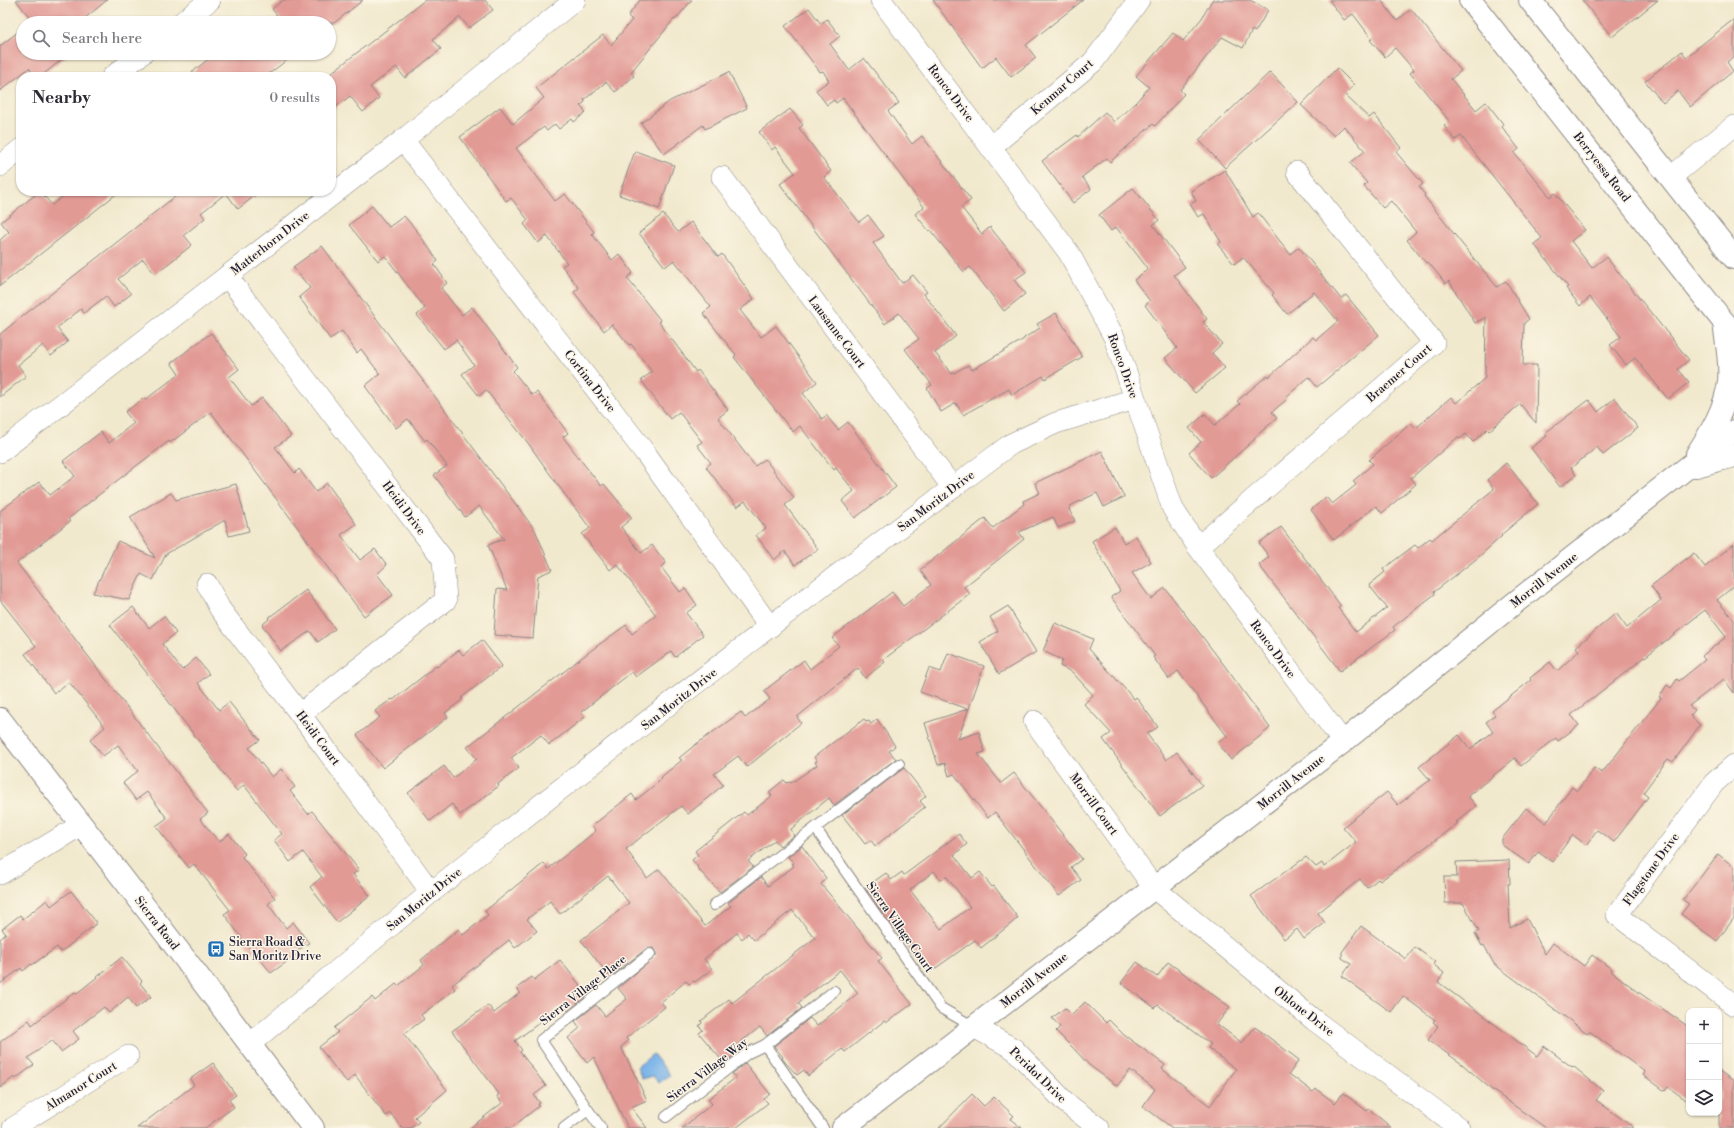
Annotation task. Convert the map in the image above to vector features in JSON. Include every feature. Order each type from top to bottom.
[{"type":"street","points":[[190,16],[210,0]]},
{"type":"street","name":"Matterhorn Drive","points":[[336,192],[403,140],[575,0]]},
{"type":"street","name":"Ronco Drive","points":[[881,0],[1068,253],[1114,337],[1174,509],[1198,547],[1343,742]]},
{"type":"street","name":"Kenmar Court","points":[[991,147],[1093,62],[1139,0]]},
{"type":"street","name":"Berryessa Road","points":[[1470,0],[1729,328]]},
{"type":"street","points":[[1530,0],[1734,258]]},
{"type":"street","points":[[118,72],[134,60]]},
{"type":"street","points":[[1671,177],[1734,126]]},
{"type":"street","name":"Cortina Drive","points":[[403,140],[646,454],[770,627]]},
{"type":"street","points":[[0,166],[16,153]]},
{"type":"street","name":"Braemer Court","points":[[1198,547],[1434,342],[1297,172]]},
{"type":"street","name":"Lausanne Court","points":[[722,177],[953,488]]},
{"type":"street","name":"Matterhorn Drive","points":[[0,452],[331,196]]},
{"type":"street","name":"Heidi Drive","points":[[227,276],[443,559],[446,600],[300,714]]},
{"type":"street","points":[[1689,467],[1714,425],[1724,401],[1729,381],[1729,328]]},
{"type":"street","name":"San Moritz Drive","points":[[250,1044],[431,892],[770,627],[1011,444],[1056,423],[1135,398]]},
{"type":"street","name":"Morrill Avenue","points":[[843,1128],[1343,742],[1534,587],[1734,431]]},
{"type":"street","points":[[1689,467],[1734,456]]},
{"type":"street","name":"Heidi Court","points":[[207,584],[220,609],[300,714],[431,892]]},
{"type":"street","name":"Sierra Road","points":[[0,719],[313,1128]]},
{"type":"street","name":"Morrill Court","points":[[1034,720],[1154,888]]},
{"type":"street","name":"Flagstone Drive","points":[[1734,765],[1714,782],[1617,915],[1734,1005]]},
{"type":"street","points":[[0,874],[81,825]]},
{"type":"street","name":"Ohlone Drive","points":[[1154,888],[1314,1020],[1459,1128]]},
{"type":"street","name":"Peridot Drive","points":[[974,1027],[1014,1049],[1066,1103],[1099,1128]]},
{"type":"street","name":"Almanor Court","points":[[13,1128],[128,1056]]},
{"type":"lane","points":[[714,905],[816,829],[899,764]]},
{"type":"lane","name":"Sierra Village Court","points":[[816,829],[941,1008],[974,1027]]},
{"type":"lane","name":"Sierra Village Place","points":[[601,1128],[541,1040],[650,954]]},
{"type":"lane","name":"Sierra Village Way","points":[[666,1117],[748,1053],[764,1046],[834,991]]},
{"type":"lane","name":"Sierra Village Way","points":[[764,1046],[823,1128]]},
{"type":"lane","points":[[564,1128],[588,1110]]},
{"type":"water","points":[[653,1054],[670,1075],[659,1083],[653,1076],[642,1079],[637,1067]]},
{"type":"building","points":[[16,0],[107,0],[88,16],[29,16]]},
{"type":"building","points":[[283,0],[363,0],[336,21],[336,16],[278,16],[272,9]]},
{"type":"building","points":[[425,0],[485,0],[493,10],[469,28],[460,17],[433,39],[441,49],[405,78],[396,67],[370,87],[379,98],[363,112],[350,96],[336,107],[336,72],[332,72]]},
{"type":"building","points":[[640,0],[692,0],[675,20],[674,19],[631,72],[634,76],[615,92],[606,82],[584,100],[585,102],[580,106],[586,112],[574,122],[572,119],[559,129],[555,124],[547,131],[544,127],[516,148],[555,201],[565,194],[594,232],[592,234],[612,260],[619,254],[633,273],[627,278],[661,321],[659,322],[696,372],[698,370],[728,410],[718,418],[755,466],[765,459],[794,498],[785,505],[818,549],[795,565],[785,551],[774,560],[756,535],[766,528],[745,501],[737,507],[706,467],[711,463],[697,445],[702,442],[679,412],[670,419],[641,380],[652,372],[631,344],[629,345],[612,324],[604,331],[574,292],[579,288],[562,266],[567,263],[547,236],[538,243],[524,224],[528,220],[511,198],[506,201],[460,137],[500,107],[513,124],[544,98],[536,88],[603,35],[611,45],[632,20],[628,16]]},
{"type":"building","points":[[933,0],[1083,0],[1026,45],[1036,58],[1011,77],[996,57],[982,68]]},
{"type":"building","points":[[1212,0],[1250,0],[1268,10],[1255,32],[1252,30],[1243,48],[1222,37],[1180,90],[1184,94],[1155,126],[1153,124],[1110,162],[1107,158],[1082,177],[1091,189],[1073,203],[1042,161],[1077,135],[1078,137],[1105,112],[1114,122],[1136,102],[1149,87],[1136,76],[1173,33],[1183,41],[1202,18]]},
{"type":"building","points":[[1329,0],[1381,0],[1397,21],[1411,9],[1461,71],[1451,79],[1476,110],[1486,102],[1504,125],[1502,127],[1519,149],[1514,153],[1550,197],[1555,193],[1585,230],[1571,241],[1592,268],[1606,257],[1689,360],[1678,369],[1689,382],[1668,399],[1635,358],[1626,365],[1610,345],[1621,337],[1590,297],[1580,306],[1566,288],[1568,287],[1534,244],[1542,238],[1461,136],[1455,140],[1444,126],[1450,122],[1410,73],[1414,70],[1395,48],[1385,57],[1370,40],[1372,39],[1353,14],[1344,20]]},
{"type":"building","points":[[1582,0],[1658,0],[1612,37]]},
{"type":"building","points":[[809,8],[821,24],[827,19],[840,36],[830,44],[849,70],[864,58],[899,103],[888,111],[912,144],[922,136],[971,200],[961,207],[982,234],[990,227],[1026,272],[1014,280],[1025,294],[1004,311],[970,267],[964,272],[915,214],[924,207],[843,98],[836,103],[834,100],[827,105],[816,90],[829,81],[823,71],[820,72],[785,26]]},
{"type":"building","points":[[1734,19],[1734,56],[1727,62],[1733,71],[1690,107],[1678,91],[1663,103],[1645,81],[1682,51],[1686,57]]},
{"type":"building","points":[[16,33],[16,60],[61,60],[46,72],[32,72],[29,68],[24,72],[16,72],[16,78],[0,91],[0,46]]},
{"type":"building","points":[[207,60],[287,60],[271,72],[192,72]]},
{"type":"building","points":[[1337,68],[1354,85],[1345,95],[1369,118],[1374,114],[1401,148],[1396,152],[1423,184],[1419,187],[1425,195],[1424,196],[1462,244],[1497,287],[1506,281],[1529,319],[1524,323],[1523,365],[1537,365],[1536,423],[1520,404],[1489,431],[1487,429],[1473,442],[1466,434],[1460,439],[1458,437],[1411,478],[1416,484],[1382,513],[1376,506],[1334,540],[1311,510],[1326,497],[1332,504],[1356,485],[1353,481],[1373,464],[1369,460],[1411,423],[1416,428],[1451,397],[1456,403],[1485,378],[1486,317],[1475,323],[1449,281],[1446,284],[1407,240],[1416,232],[1391,201],[1383,208],[1364,186],[1367,183],[1350,163],[1365,151],[1344,126],[1334,136],[1301,105]]},
{"type":"building","points":[[729,72],[747,108],[705,129],[703,125],[664,154],[641,123],[670,101]]},
{"type":"building","points":[[1270,72],[1298,102],[1225,168],[1199,140]]},
{"type":"building","points":[[790,109],[803,125],[799,128],[831,171],[824,177],[859,222],[868,215],[884,236],[873,243],[902,283],[913,275],[927,292],[924,294],[956,336],[935,353],[952,374],[968,365],[972,370],[1024,339],[1040,328],[1037,324],[1056,313],[1082,357],[1045,379],[1043,376],[1012,395],[1009,389],[963,415],[956,403],[941,412],[927,388],[932,385],[905,349],[919,339],[899,313],[885,324],[780,184],[795,173],[775,147],[772,150],[759,132]]},
{"type":"building","points":[[635,151],[674,165],[659,209],[619,195]]},
{"type":"building","points":[[1225,170],[1253,217],[1258,213],[1290,254],[1299,247],[1341,299],[1346,295],[1379,335],[1317,387],[1309,377],[1286,397],[1287,399],[1272,412],[1277,418],[1211,478],[1189,453],[1201,442],[1189,428],[1205,414],[1215,425],[1240,404],[1237,401],[1268,375],[1269,377],[1313,337],[1316,340],[1338,321],[1314,292],[1287,314],[1272,295],[1274,293],[1243,257],[1234,264],[1218,245],[1221,242],[1204,214],[1198,217],[1190,204],[1196,201],[1191,191]]},
{"type":"building","points":[[1133,188],[1159,220],[1153,225],[1185,267],[1174,275],[1207,319],[1203,322],[1222,344],[1212,353],[1225,368],[1195,393],[1165,358],[1177,348],[1145,305],[1150,301],[1134,280],[1148,269],[1116,227],[1111,231],[1099,215]]},
{"type":"building","points":[[34,196],[44,196],[52,205],[64,196],[114,196],[0,286],[0,240],[9,232],[1,222]]},
{"type":"building","points":[[176,196],[222,196],[201,213],[205,218],[184,235],[192,245],[155,274],[143,259],[118,279],[131,294],[114,307],[106,296],[84,313],[81,309],[57,328],[68,342],[51,356],[43,345],[18,365],[26,376],[0,397],[0,334]]},
{"type":"building","points":[[228,196],[255,196],[238,209]]},
{"type":"building","points":[[372,206],[389,227],[404,216],[417,231],[438,261],[434,264],[447,283],[441,288],[462,315],[472,307],[517,367],[513,371],[532,395],[537,392],[568,433],[563,437],[601,486],[604,484],[632,518],[621,527],[641,553],[652,545],[666,563],[661,567],[680,592],[685,588],[697,605],[686,613],[703,635],[675,657],[671,651],[636,677],[632,672],[581,712],[585,717],[549,745],[541,735],[511,758],[519,768],[498,784],[499,786],[460,815],[452,804],[430,821],[408,793],[444,766],[453,778],[477,759],[467,747],[626,625],[632,634],[656,615],[617,564],[610,570],[582,534],[590,528],[528,443],[486,390],[479,396],[462,374],[474,365],[456,340],[444,349],[417,315],[425,308],[385,256],[378,261],[349,225]]},
{"type":"building","points":[[663,214],[678,232],[691,222],[718,257],[722,254],[754,299],[740,310],[761,337],[776,326],[817,382],[803,393],[822,419],[826,415],[838,430],[848,422],[896,487],[855,518],[842,501],[854,491],[836,468],[834,470],[800,426],[793,432],[748,375],[734,357],[736,355],[703,313],[711,307],[674,260],[665,267],[639,233]]},
{"type":"building","points":[[322,246],[535,530],[552,570],[538,576],[533,638],[494,635],[497,589],[507,590],[488,545],[504,539],[479,506],[465,517],[434,475],[447,466],[427,439],[425,441],[408,419],[396,428],[365,386],[380,374],[361,349],[357,353],[342,331],[330,339],[299,297],[310,288],[293,267]]},
{"type":"building","points":[[211,333],[239,369],[229,377],[251,406],[262,398],[291,436],[275,447],[295,473],[299,469],[316,492],[327,483],[356,524],[341,535],[360,560],[375,549],[387,565],[377,574],[393,595],[364,616],[211,412],[170,443],[169,441],[110,486],[68,519],[70,521],[17,563],[208,813],[200,819],[219,842],[229,834],[245,854],[242,857],[275,898],[268,904],[286,928],[293,922],[309,943],[297,951],[299,953],[271,973],[255,952],[253,953],[224,914],[230,910],[194,864],[189,868],[156,826],[167,818],[147,792],[136,800],[123,783],[138,771],[118,745],[103,756],[90,740],[105,727],[69,682],[54,693],[25,654],[36,646],[0,600],[0,511],[39,482],[50,495],[75,476],[63,461],[101,432],[109,443],[134,423],[125,412],[144,398],[145,400],[179,374],[171,363]]},
{"type":"building","points":[[1615,398],[1638,428],[1603,455],[1597,447],[1571,468],[1576,475],[1560,487],[1531,448],[1547,436],[1545,433],[1589,400],[1598,412]]},
{"type":"building","points":[[1102,451],[1124,497],[1104,507],[1097,493],[1070,506],[1069,509],[1075,521],[1058,528],[1053,517],[1019,532],[1024,539],[964,587],[970,594],[883,660],[885,662],[865,678],[858,668],[797,717],[801,723],[747,767],[738,756],[714,774],[723,785],[688,814],[681,806],[626,849],[647,878],[659,869],[705,926],[731,906],[728,903],[761,877],[768,886],[794,866],[792,864],[794,863],[788,857],[802,846],[826,878],[821,884],[882,958],[878,961],[912,1004],[886,1023],[884,1021],[845,1052],[842,1049],[808,1076],[804,1070],[797,1075],[785,1062],[774,1046],[810,1018],[817,1026],[858,993],[840,970],[798,1003],[802,1008],[767,1036],[760,1027],[733,1048],[737,1053],[724,1063],[699,1033],[703,1030],[699,1026],[702,1023],[701,1021],[729,999],[732,1003],[815,938],[792,910],[754,940],[748,933],[742,939],[737,933],[704,959],[712,969],[695,982],[694,981],[689,984],[686,981],[661,1002],[665,1007],[626,1038],[628,1041],[621,1047],[647,1100],[631,1107],[647,1128],[628,1128],[594,1057],[587,1063],[568,1038],[580,1028],[575,1021],[596,1005],[605,1016],[627,999],[618,988],[656,956],[653,948],[646,949],[610,977],[581,940],[629,903],[608,876],[560,914],[550,901],[527,919],[537,931],[515,948],[509,940],[452,985],[455,989],[421,1015],[424,1019],[404,1034],[447,1090],[415,1117],[419,1122],[411,1128],[402,1128],[390,1113],[386,1116],[355,1075],[347,1082],[339,1073],[319,1047],[338,1032],[334,1028],[356,1010],[372,997],[375,1001],[396,984],[398,986],[424,965],[421,960],[459,929],[463,935],[488,915],[485,911],[544,863],[548,869],[596,831],[592,826],[632,794],[636,800],[661,780],[660,778],[682,760],[679,758],[695,745],[741,712],[745,718],[770,699],[764,691],[804,660],[810,669],[839,646],[832,638],[892,592],[903,606],[931,585],[920,570],[985,518],[993,528],[1024,504],[1023,501],[1040,493],[1035,483]]},
{"type":"building","points":[[1506,463],[1538,504],[1501,535],[1502,536],[1475,560],[1434,592],[1435,594],[1393,627],[1395,630],[1340,671],[1259,565],[1269,557],[1259,543],[1281,527],[1341,606],[1338,608],[1356,632],[1387,608],[1369,585],[1385,572],[1383,569],[1415,545],[1418,548],[1430,538],[1432,540],[1494,489],[1487,480]]},
{"type":"building","points":[[236,484],[249,531],[229,536],[225,520],[166,554],[153,580],[141,574],[129,600],[93,593],[118,541],[155,558],[130,517],[171,493],[176,500]]},
{"type":"building","points":[[1115,527],[1124,543],[1136,536],[1151,562],[1132,573],[1151,599],[1165,588],[1270,728],[1231,760],[1218,743],[1227,736],[1178,671],[1169,679],[1153,657],[1155,656],[1111,597],[1120,591],[1092,541]]},
{"type":"building","points":[[1734,544],[1734,586],[1717,600],[1734,620],[1734,693],[1724,679],[1689,706],[1695,710],[1690,716],[1700,725],[1673,762],[1668,759],[1667,760],[1643,793],[1648,797],[1614,842],[1597,830],[1586,845],[1573,835],[1552,862],[1538,852],[1529,864],[1502,845],[1502,839],[1526,808],[1546,823],[1572,787],[1577,791],[1594,768],[1602,773],[1661,698],[1659,697],[1667,685],[1671,688],[1677,679],[1679,681],[1705,660],[1702,656],[1726,637],[1705,610],[1571,715],[1579,725],[1558,741],[1556,738],[1521,766],[1515,758],[1468,796],[1476,806],[1456,822],[1458,823],[1380,881],[1378,879],[1367,888],[1360,879],[1318,913],[1325,923],[1304,939],[1297,929],[1284,939],[1251,896],[1306,857],[1316,867],[1322,863],[1324,867],[1356,842],[1343,827],[1387,792],[1398,805],[1430,780],[1419,767],[1459,735],[1470,749],[1493,732],[1486,722],[1495,715],[1492,711],[1531,680],[1530,678],[1550,662],[1557,671],[1579,651],[1576,647],[1616,613],[1627,628],[1661,600],[1651,586],[1694,553],[1705,567]]},
{"type":"building","points":[[306,590],[335,629],[318,642],[310,631],[281,651],[262,625],[269,619],[268,618]]},
{"type":"building","points":[[1008,606],[1036,652],[999,674],[980,642],[998,631],[990,617]]},
{"type":"building","points":[[133,607],[149,628],[164,616],[176,633],[162,644],[182,670],[196,658],[209,674],[198,683],[219,710],[229,702],[260,740],[249,748],[272,777],[281,769],[295,787],[290,791],[308,814],[312,811],[359,870],[353,874],[370,896],[337,922],[310,887],[322,877],[303,852],[290,862],[274,840],[282,834],[244,785],[237,791],[110,625]]},
{"type":"building","points":[[1055,623],[1093,639],[1089,649],[1134,699],[1136,697],[1158,727],[1147,734],[1166,760],[1177,752],[1202,785],[1160,816],[1103,739],[1111,733],[1084,704],[1093,695],[1072,672],[1060,666],[1062,660],[1043,651]]},
{"type":"building","points":[[482,640],[502,666],[461,698],[463,699],[445,713],[448,717],[383,768],[357,735],[380,717],[375,711],[392,699],[393,700],[459,650],[463,655]]},
{"type":"building","points":[[948,653],[984,666],[958,739],[979,732],[985,752],[978,754],[1001,783],[1014,773],[1082,859],[1071,867],[1081,880],[1059,896],[995,812],[988,818],[954,774],[949,776],[945,763],[938,765],[925,723],[968,709],[920,692],[929,668],[941,672]]},
{"type":"building","points":[[864,719],[867,722],[869,721],[871,724],[877,719],[895,746],[889,751],[896,759],[834,805],[829,798],[791,829],[794,836],[780,846],[775,840],[748,861],[753,867],[720,892],[697,868],[698,867],[692,860],[698,855],[695,851],[744,812],[747,815],[772,796],[769,792],[784,780],[787,783],[791,783],[817,765],[815,762],[817,761],[814,757]]},
{"type":"building","points":[[904,768],[926,796],[920,801],[925,807],[875,846],[871,840],[865,844],[842,815]]},
{"type":"building","points":[[959,834],[967,844],[954,855],[972,878],[980,872],[992,887],[994,886],[1018,918],[981,948],[975,940],[929,973],[865,888],[886,873],[891,880],[902,872],[904,875]],"holes":[[[934,871],[941,880],[946,876],[970,907],[941,929],[910,890]]]},
{"type":"building","points":[[1718,854],[1734,867],[1734,918],[1717,941],[1681,914],[1689,904],[1683,900]]},
{"type":"building","points":[[1509,860],[1510,884],[1508,884],[1510,928],[1527,919],[1545,954],[1553,943],[1584,966],[1592,955],[1612,969],[1611,971],[1641,994],[1686,1025],[1686,1100],[1668,1087],[1665,1091],[1643,1075],[1645,1072],[1589,1031],[1587,1033],[1494,964],[1484,945],[1482,946],[1475,933],[1479,931],[1463,903],[1445,903],[1444,877],[1457,877],[1456,862]]},
{"type":"building","points":[[71,891],[97,923],[61,952],[57,947],[23,971],[21,968],[0,984],[0,939],[6,934],[2,929],[20,915],[23,919],[47,900],[51,906]]},
{"type":"building","points":[[1361,926],[1406,959],[1415,947],[1435,962],[1433,964],[1444,973],[1438,982],[1537,1056],[1544,1046],[1572,1067],[1573,1066],[1603,1091],[1596,1100],[1634,1128],[1546,1128],[1492,1090],[1462,1064],[1428,1040],[1438,1026],[1433,1022],[1435,1020],[1403,996],[1391,1012],[1342,976],[1351,964],[1342,958],[1342,952]]},
{"type":"building","points":[[122,957],[142,981],[140,983],[151,997],[136,1008],[128,997],[109,1013],[104,1007],[73,1031],[79,1039],[61,1052],[52,1040],[28,1058],[34,1065],[15,1079],[14,1077],[0,1088],[0,1042],[29,1020],[32,1025],[75,992],[76,994]]},
{"type":"building","points":[[560,960],[588,995],[568,1011],[563,1005],[515,1041],[522,1050],[520,1052],[546,1086],[534,1095],[540,1103],[538,1104],[539,1106],[511,1128],[470,1128],[502,1103],[497,1096],[499,1094],[452,1031],[488,1005],[494,1013],[520,993],[517,988],[532,977],[534,980]]},
{"type":"building","points":[[1137,962],[1157,977],[1168,962],[1230,1007],[1217,1024],[1242,1043],[1255,1027],[1299,1060],[1289,1074],[1313,1092],[1316,1089],[1335,1103],[1343,1093],[1367,1111],[1369,1109],[1392,1128],[1172,1128],[1143,1106],[1155,1089],[1130,1070],[1117,1086],[1089,1065],[1056,1031],[1060,1027],[1052,1018],[1065,1008],[1072,1015],[1085,1002],[1106,1023],[1109,1020],[1124,1035],[1165,1065],[1162,1069],[1210,1106],[1236,1069],[1208,1048],[1211,1044],[1158,1005],[1155,1008],[1121,983]]},
{"type":"building","points":[[213,1063],[236,1095],[229,1100],[234,1107],[205,1128],[137,1128],[194,1085],[190,1079]]},
{"type":"building","points":[[745,1063],[770,1094],[764,1099],[768,1103],[736,1128],[682,1128],[712,1104],[708,1099],[734,1079],[736,1077],[732,1074]]},
{"type":"building","points":[[1722,1073],[1734,1081],[1734,1128],[1719,1128],[1719,1116],[1722,1116]]},
{"type":"building","points":[[972,1094],[984,1106],[994,1097],[1014,1116],[1010,1119],[1022,1128],[939,1128]]},
{"type":"place","name":"Sierra Road & San Moritz Drive","points":[[216,949]]}]
